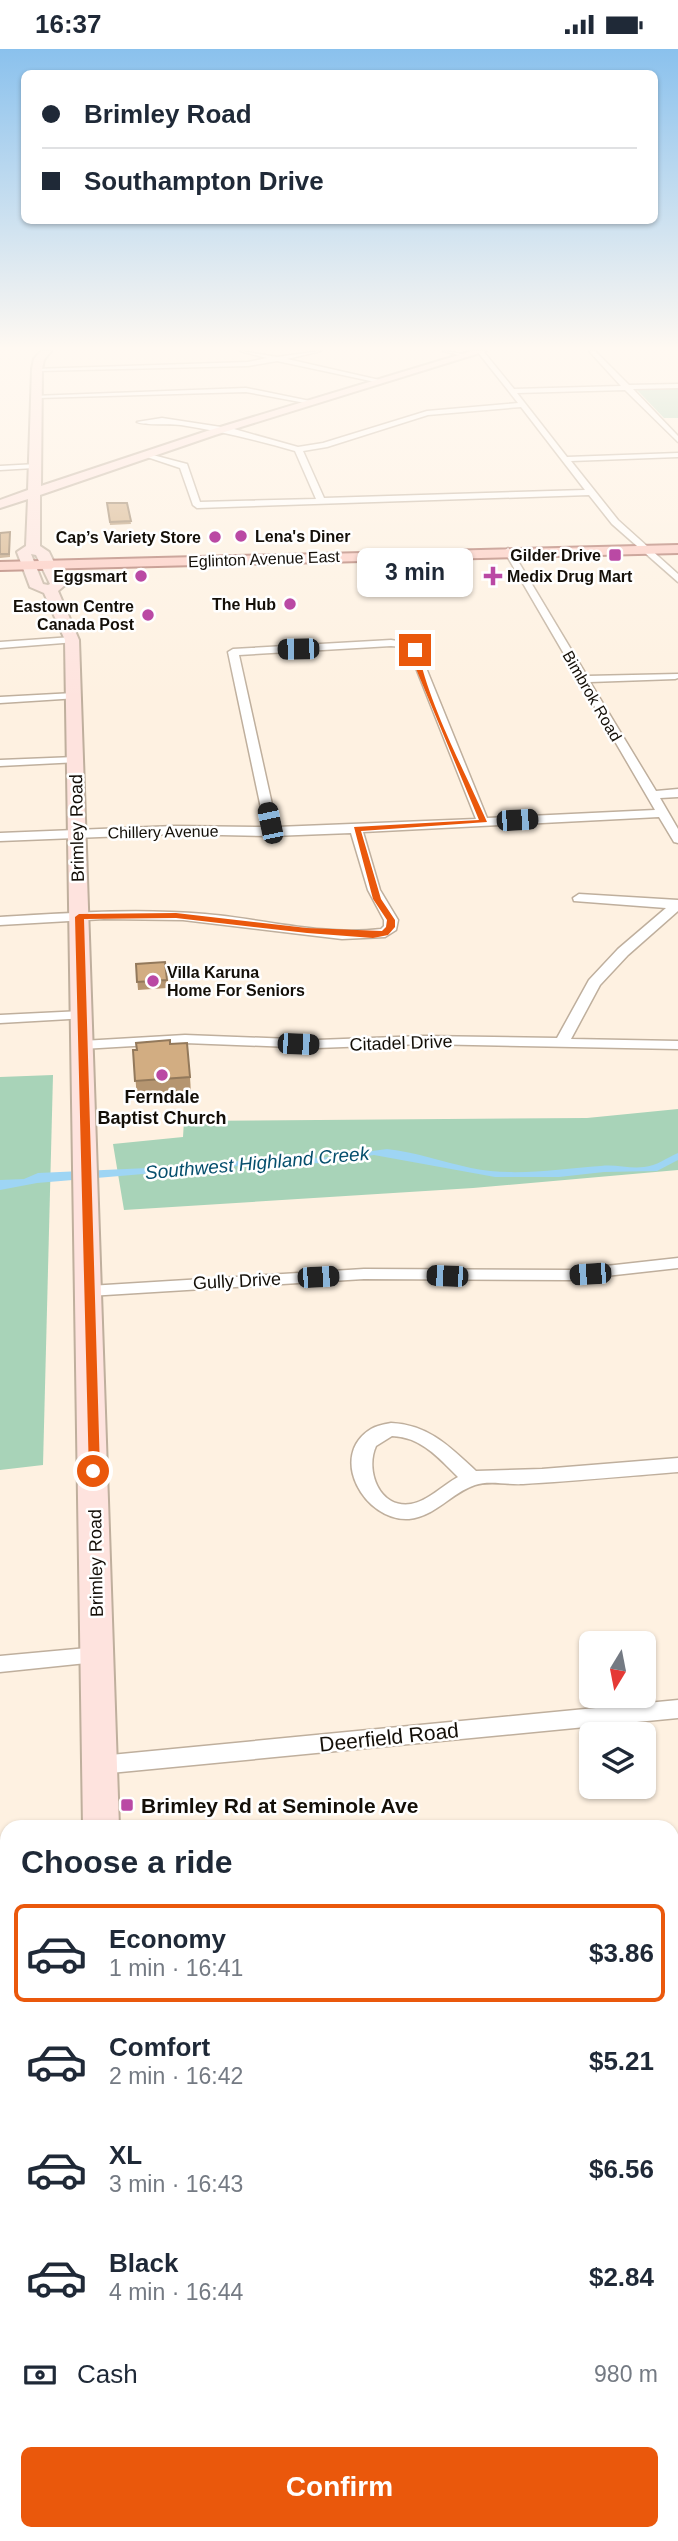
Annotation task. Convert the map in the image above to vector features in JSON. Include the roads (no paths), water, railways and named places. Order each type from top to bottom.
[{"type":"main road","points":[[0,507],[108,467]]},
{"type":"main road","points":[[34,468],[54,478],[76,478]]},
{"type":"main road","points":[[30,569],[24,552],[33,548],[36,493],[34,468]]},
{"type":"main road","points":[[0,507],[17,508],[33,515]]},
{"type":"main road","name":"Eglinton Avenue East","points":[[642,547],[678,542]]},
{"type":"main road","name":"Eglinton Avenue East","points":[[0,566],[30,569],[50,575],[150,568],[164,563],[642,547],[678,549]]},
{"type":"main road","name":"Brimley Road","points":[[33,548],[42,552],[72,640],[101,1820]]},
{"type":"main road","name":"Eglinton Avenue East","points":[[0,573],[30,569]]},
{"type":"street","points":[[184,467],[197,505],[592,492]]},
{"type":"street","points":[[308,467],[321,501]]},
{"type":"street","points":[[573,467],[615,522],[678,579]]},
{"type":"street","points":[[0,468],[34,468]]},
{"type":"street","name":"Bimbrok Road","points":[[508,551],[678,839]]},
{"type":"street","points":[[0,645],[72,640]]},
{"type":"street","points":[[272,832],[233,652],[407,644],[417,654],[418,664],[440,721],[483,822]]},
{"type":"street","points":[[583,679],[675,676]]},
{"type":"street","points":[[0,700],[74,696]]},
{"type":"street","points":[[0,763],[75,759]]},
{"type":"street","points":[[650,795],[678,793]]},
{"type":"street","name":"Chillery Avenue","points":[[0,837],[175,830],[272,832],[356,829],[661,813]]},
{"type":"street","points":[[0,921],[176,915],[353,935],[385,933],[391,927],[391,920],[377,899],[356,829]]},
{"type":"street","points":[[579,898],[678,905]]},
{"type":"street","points":[[562,1042],[594,983],[623,952],[678,905]]},
{"type":"street","points":[[0,1019],[82,1015]]},
{"type":"street","name":"Citadel Drive","points":[[82,1045],[185,1039],[327,1044],[423,1040],[678,1045]]},
{"type":"street","name":"Gully Drive","points":[[89,1291],[364,1274],[570,1275],[678,1263]]},
{"type":"street","points":[[472,1478],[432,1443],[410,1430],[388,1429],[367,1441],[361,1455],[361,1475],[373,1498],[390,1509],[430,1506],[472,1478],[678,1465]]},
{"type":"street","points":[[0,1664],[97,1655]]},
{"type":"street","name":"Deerfield Road","points":[[100,1765],[678,1709]]},
{"type":"water","name":"Southwest Highland Creek","points":[[387,1149],[471,1168],[503,1172],[606,1166],[644,1167],[678,1153],[678,1160],[657,1171],[604,1172],[559,1177],[495,1177],[374,1155],[324,1163],[263,1164],[37,1183],[0,1190],[0,1180],[24,1179],[38,1173],[170,1167],[285,1157],[321,1158]]},
{"type":"place","name":"Lena's Diner","points":[[241,536]]},
{"type":"place","name":"Cap’s Variety Store","points":[[215,537]]},
{"type":"place","name":"Gilder Drive","points":[[615,555]]},
{"type":"place","name":"Eggsmart","points":[[141,576]]},
{"type":"place","name":"Medix Drug Mart","points":[[493,576]]},
{"type":"place","name":"The Hub","points":[[290,604]]},
{"type":"place","name":"Eastown Centre Canada Post","points":[[148,615]]},
{"type":"place","name":"Villa Karuna Home For Seniors","points":[[153,981]]},
{"type":"place","name":"Ferndale Baptist Church","points":[[162,1075]]},
{"type":"place","name":"Brimley Rd at Seminole Ave","points":[[127,1805]]}]
